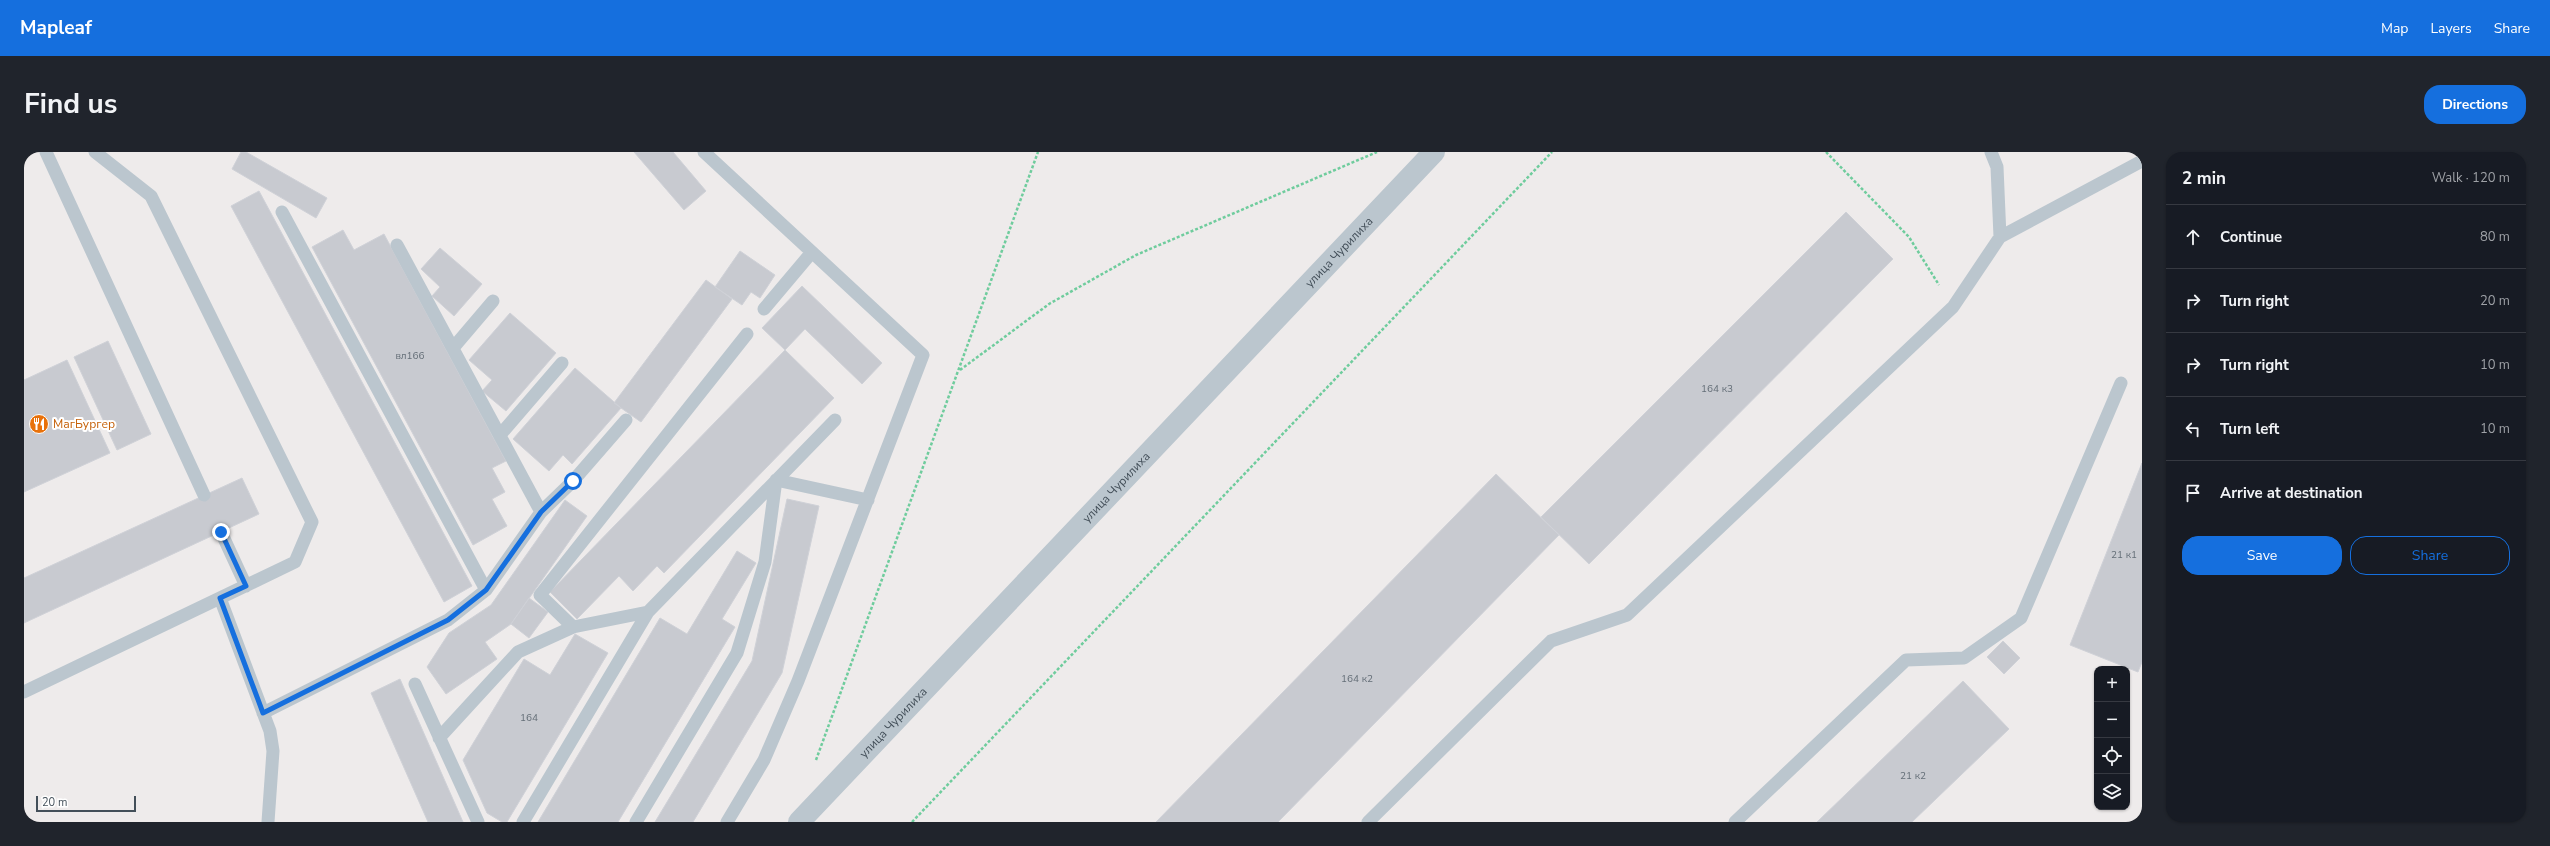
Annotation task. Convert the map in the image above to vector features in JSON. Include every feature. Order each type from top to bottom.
[{"type":"street","name":"улица Чурилиха","points":[[799,822],[1434,152]]},
{"type":"lane","points":[[46,152],[204,495]]},
{"type":"lane","points":[[24,692],[295,562],[312,522],[151,196],[95,152]]},
{"type":"lane","points":[[704,152],[923,355],[798,681],[764,760],[727,822]]},
{"type":"lane","points":[[1991,152],[1997,167],[2000,237]]},
{"type":"lane","points":[[1368,822],[1551,641],[1627,615],[1953,307],[2000,237],[2142,161]]},
{"type":"lane","points":[[282,212],[486,590]]},
{"type":"lane","points":[[397,245],[541,512]]},
{"type":"lane","points":[[764,309],[812,252]]},
{"type":"lane","points":[[452,348],[493,301]]},
{"type":"lane","points":[[573,627],[540,595],[748,334]]},
{"type":"lane","points":[[500,435],[562,363]]},
{"type":"lane","points":[[1735,822],[1906,660],[1964,658],[2021,618],[2122,383]]},
{"type":"lane","points":[[263,713],[448,620],[486,590],[541,512],[573,481],[626,420]]},
{"type":"lane","points":[[523,822],[648,612],[835,420]]},
{"type":"lane","points":[[776,480],[868,500]]},
{"type":"lane","points":[[636,822],[737,653],[765,562],[776,480]]},
{"type":"lane","points":[[221,532],[246,586]]},
{"type":"lane","points":[[220,598],[270,731],[273,751],[268,822]]},
{"type":"lane","points":[[439,738],[518,652],[573,627],[648,612]]},
{"type":"lane","points":[[415,684],[478,822]]},
{"type":"path","points":[[815,762],[1038,152]]},
{"type":"path","points":[[959,370],[1049,304],[1136,255],[1377,152]]},
{"type":"path","points":[[912,822],[1552,152]]},
{"type":"path","points":[[1826,152],[1909,237],[1953,307]]},
{"type":"building","points":[[241,152],[246,152],[327,198],[316,218],[232,169]]},
{"type":"building","points":[[634,152],[673,152],[706,191],[684,210]]},
{"type":"building","points":[[259,191],[472,586],[444,602],[231,206]]},
{"type":"building","points":[[1846,212],[1893,259],[1589,564],[1541,517]]},
{"type":"building","points":[[343,230],[354,250],[384,234],[506,461],[492,468],[505,492],[492,499],[507,526],[473,545],[312,247]]},
{"type":"building","points":[[440,248],[482,284],[454,316],[432,296],[440,287],[421,269]]},
{"type":"building","points":[[740,251],[775,275],[760,298],[751,292],[742,305],[715,287]]},
{"type":"building","points":[[706,280],[732,299],[641,422],[614,403]]},
{"type":"building","points":[[802,286],[882,363],[862,384],[805,329],[785,350],[762,328]]},
{"type":"building","points":[[510,313],[556,353],[506,411],[482,391],[492,380],[469,360]]},
{"type":"building","points":[[108,341],[151,434],[117,450],[74,357]]},
{"type":"building","points":[[785,350],[834,398],[664,573],[657,566],[633,591],[619,576],[577,619],[550,592]]},
{"type":"building","points":[[67,360],[110,453],[24,492],[24,380]]},
{"type":"building","points":[[575,368],[621,408],[572,464],[563,455],[549,471],[513,439]]},
{"type":"building","points":[[2142,463],[2142,662],[2138,672],[2130,669],[2130,666],[2123,666],[2070,645]]},
{"type":"building","points":[[1496,474],[1559,535],[1278,822],[1156,822]]},
{"type":"building","points":[[242,478],[259,514],[24,623],[24,578]]},
{"type":"building","points":[[787,499],[819,506],[782,673],[693,822],[655,822],[752,661]]},
{"type":"building","points":[[565,500],[587,516],[511,624],[485,642],[497,659],[446,694],[427,667],[449,633],[491,605]]},
{"type":"building","points":[[737,551],[756,563],[722,619],[735,627],[618,822],[538,822],[660,618],[687,634]]},
{"type":"building","points":[[529,598],[548,612],[529,638],[511,624]]},
{"type":"building","points":[[575,634],[608,653],[507,822],[502,822],[487,813],[463,760],[524,659],[550,675]]},
{"type":"building","points":[[2003,641],[2020,658],[2004,674],[1987,657]]},
{"type":"building","points":[[400,679],[463,822],[428,822],[371,693]]},
{"type":"building","points":[[1963,681],[2009,729],[1912,822],[1817,822]]},
{"type":"place","name":"МагБургер","points":[[39,424]]},
{"type":"route","points":[[221,532],[246,586],[220,598],[263,713],[448,620],[486,590],[541,512],[573,481]]}]
